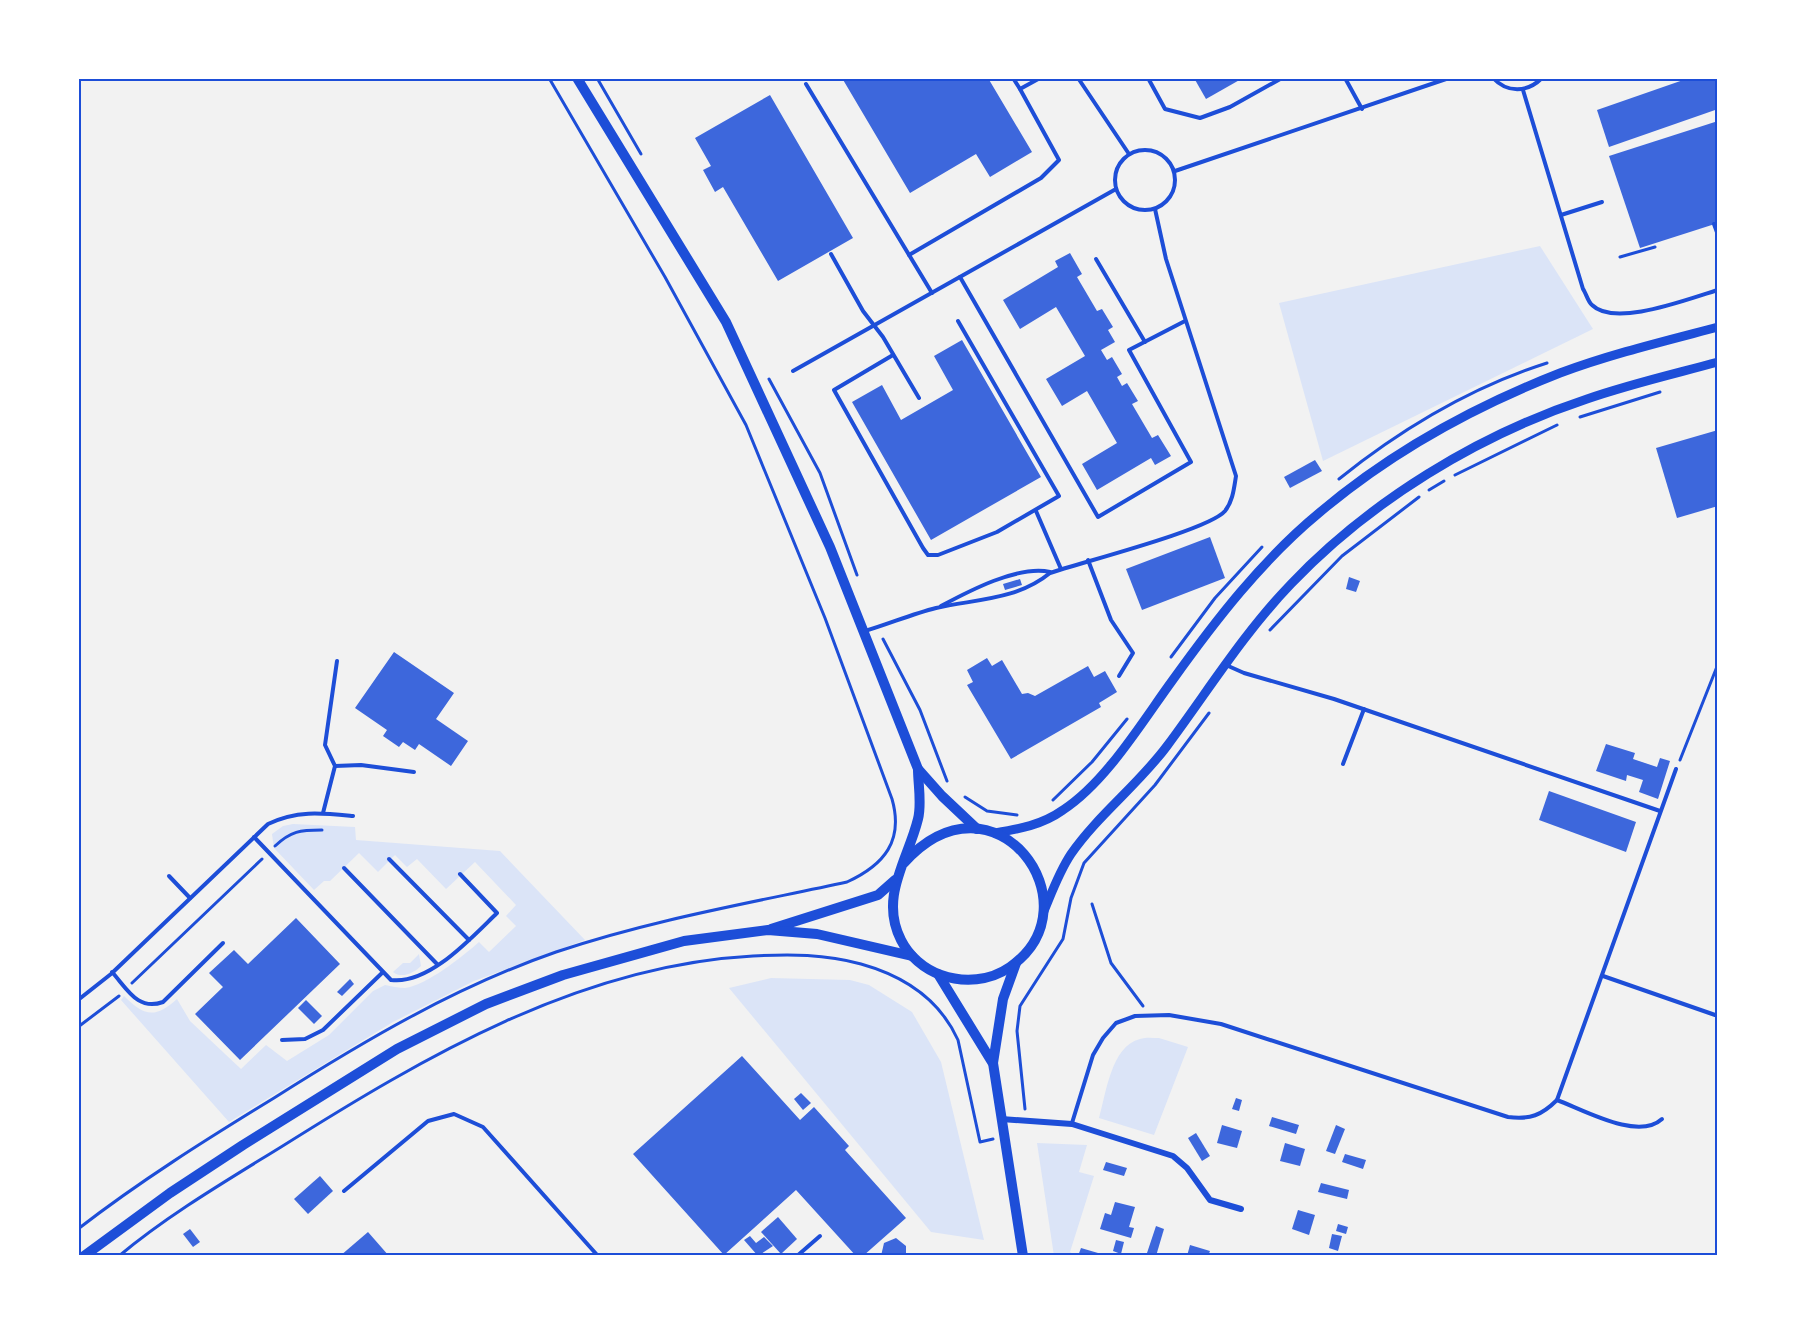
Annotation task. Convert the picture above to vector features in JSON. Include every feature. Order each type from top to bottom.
[{"type":"main road","points":[[577,78],[726,322],[801,480],[865,631],[918,769],[919,816],[896,880],[892,911],[896,930],[912,956]]},
{"type":"main road","points":[[918,769],[942,796],[977,829]]},
{"type":"main road","points":[[84,1256],[170,1193],[397,1049],[486,1004],[563,975],[684,941],[768,930],[817,934],[912,956],[938,974],[965,980],[979,980],[993,976],[1016,963],[1028,951],[1039,932],[1043,912],[1041,886],[1030,860],[1013,843],[995,833],[977,829],[958,829],[939,834],[921,844],[904,863]]},
{"type":"main road","points":[[768,930],[878,895],[896,880]]},
{"type":"main road","points":[[1016,963],[1003,999],[993,1063],[1023,1256]]},
{"type":"main road","points":[[938,974],[993,1063]]},
{"type":"street","points":[[995,833],[1021,829],[1045,821],[1065,810],[1085,792],[1132,738],[1205,637],[1246,585],[1317,514],[1361,479],[1443,427],[1491,402],[1562,373],[1718,327]]},
{"type":"street","points":[[1043,912],[1058,877],[1072,854],[1166,748],[1224,664],[1250,631],[1320,556],[1363,519],[1453,460],[1533,420],[1587,399],[1718,362]]},
{"type":"street","points":[[1000,1119],[1072,1124],[1173,1156],[1187,1168],[1210,1200],[1241,1209]]},
{"type":"lane","points":[[909,255],[1041,178],[1059,160],[1014,78]]},
{"type":"lane","points":[[1020,89],[1040,78]]},
{"type":"lane","points":[[1078,78],[1129,154]]},
{"type":"lane","points":[[1148,78],[1165,109],[1200,118],[1230,107],[1282,78]]},
{"type":"lane","points":[[1345,78],[1362,109]]},
{"type":"lane","points":[[1175,171],[1449,78]]},
{"type":"lane","points":[[1493,78],[1510,89],[1523,90],[1536,84],[1542,78]]},
{"type":"lane","points":[[806,84],[932,293]]},
{"type":"lane","points":[[1523,90],[1584,289],[1592,306],[1609,313],[1627,315],[1718,290]]},
{"type":"lane","points":[[1147,149],[1156,151],[1164,156],[1175,171],[1174,190],[1163,205],[1145,210],[1127,204],[1116,189],[1117,169],[1129,154],[1147,149]]},
{"type":"lane","points":[[793,371],[1116,189]]},
{"type":"lane","points":[[1561,215],[1602,202]]},
{"type":"lane","points":[[865,631],[937,608],[991,600],[1038,582],[1050,573],[1061,569],[1209,522],[1224,511],[1233,495],[1236,476],[1166,259],[1155,209]]},
{"type":"lane","points":[[1714,224],[1718,236]]},
{"type":"lane","points":[[831,254],[919,398]]},
{"type":"lane","points":[[1096,259],[1145,342]]},
{"type":"lane","points":[[960,277],[1098,517],[1191,462],[1129,350],[1185,321]]},
{"type":"lane","points":[[893,355],[834,390],[928,555],[938,555],[997,532],[1059,496],[958,321]]},
{"type":"lane","points":[[1036,511],[1061,569]]},
{"type":"lane","points":[[1088,560],[1111,620],[1133,652],[1119,676]]},
{"type":"lane","points":[[937,608],[971,590],[1007,577],[1039,570],[1050,573]]},
{"type":"lane","points":[[323,813],[335,766],[325,745],[337,661]]},
{"type":"lane","points":[[1224,664],[1244,673],[1364,709],[1660,811]]},
{"type":"lane","points":[[1343,764],[1364,709]]},
{"type":"lane","points":[[335,766],[361,765],[414,772]]},
{"type":"lane","points":[[1072,1124],[1093,1055],[1103,1038],[1116,1023],[1135,1016],[1149,1015],[1169,1015],[1221,1024],[1508,1117],[1523,1119],[1537,1116],[1557,1100],[1676,769]]},
{"type":"lane","points":[[78,1000],[112,972],[268,824],[288,814],[323,813],[353,816]]},
{"type":"lane","points":[[254,837],[390,980],[410,980],[453,954],[496,913],[460,874]]},
{"type":"lane","points":[[389,859],[469,940]]},
{"type":"lane","points":[[344,868],[437,964]]},
{"type":"lane","points":[[169,876],[190,898]]},
{"type":"lane","points":[[112,972],[146,1006],[163,1002],[223,943]]},
{"type":"lane","points":[[282,1040],[305,1039],[323,1029],[382,973]]},
{"type":"lane","points":[[1603,976],[1718,1016]]},
{"type":"lane","points":[[1557,1100],[1634,1128],[1648,1128],[1662,1119]]},
{"type":"lane","points":[[344,1191],[428,1121],[454,1114],[483,1127],[598,1256]]},
{"type":"lane","points":[[797,1256],[820,1236]]},
{"type":"path","points":[[78,1229],[173,1161],[341,1056],[396,1024],[484,981],[610,935],[848,882],[867,873],[888,853],[896,812],[892,799],[825,618],[746,425],[665,278],[549,78]]},
{"type":"path","points":[[1620,257],[1655,247]]},
{"type":"path","points":[[1571,420],[1668,390]]},
{"type":"path","points":[[1266,634],[1319,577],[1382,523],[1452,476],[1561,423]]},
{"type":"path","points":[[1676,769],[1718,664]]},
{"type":"path","points":[[1026,1120],[1017,1031],[1020,1006],[1063,939],[1071,898],[1084,863],[1155,785],[1212,708]]},
{"type":"path","points":[[78,1027],[126,988],[288,834],[299,830],[322,830]]},
{"type":"path","points":[[1092,904],[1111,963],[1149,1015]]},
{"type":"path","points":[[119,1256],[225,1182],[391,1079],[458,1043],[562,999],[637,974],[694,962],[748,956],[816,955],[841,958],[898,977],[932,1000],[953,1029],[958,1040],[980,1142],[1004,1137]]},
{"type":"shaded area","points":[[1540,246],[1593,329],[1323,461],[1279,303]]},
{"type":"shaded area","points":[[293,824],[355,827],[356,840],[500,851],[585,940],[474,981],[393,1022],[229,1122],[121,1000],[124,996],[138,1008],[150,1012],[162,1010],[177,999],[190,1021],[241,1069],[266,1045],[287,1061],[329,1035],[373,991],[385,985],[405,988],[423,982],[479,942],[489,952],[516,926],[506,916],[516,905],[475,862],[446,889],[417,859],[407,867],[395,855],[378,872],[359,853],[330,881],[324,881],[314,890],[274,848],[272,834],[283,826]]},
{"type":"shaded area","points":[[419,954],[421,966],[415,971],[404,975],[393,972],[403,963],[410,963]]},
{"type":"shaded area","points":[[771,978],[850,980],[869,985],[912,1012],[941,1062],[984,1240],[931,1232],[729,988]]},
{"type":"shaded area","points":[[1159,1038],[1188,1047],[1154,1135],[1099,1118],[1111,1072],[1122,1051],[1130,1043],[1140,1039]]},
{"type":"shaded area","points":[[1037,1143],[1087,1145],[1079,1172],[1094,1176],[1070,1252],[1076,1256],[1054,1256]]},
{"type":"building","points":[[842,78],[988,78],[1032,152],[990,177],[976,154],[910,193]]},
{"type":"building","points":[[1194,78],[1243,78],[1206,99]]},
{"type":"building","points":[[1689,78],[1718,78],[1718,109],[1609,147],[1597,110]]},
{"type":"building","points":[[770,95],[853,238],[778,281],[723,187],[715,192],[703,170],[711,166],[695,138]]},
{"type":"building","points":[[1718,121],[1718,223],[1640,248],[1609,156]]},
{"type":"building","points":[[1070,253],[1082,274],[1077,277],[1097,311],[1102,309],[1113,327],[1108,330],[1115,342],[1101,350],[1107,360],[1112,357],[1122,374],[1117,377],[1122,386],[1127,383],[1138,401],[1132,404],[1152,438],[1158,435],[1171,456],[1155,465],[1151,458],[1097,490],[1082,464],[1117,443],[1087,391],[1062,406],[1046,379],[1085,356],[1056,307],[1020,329],[1003,300],[1058,267],[1055,261]]},
{"type":"building","points":[[962,340],[1041,477],[931,540],[852,402],[882,385],[901,420],[953,390],[934,356]]},
{"type":"building","points":[[1718,430],[1718,506],[1677,518],[1656,448]]},
{"type":"building","points":[[1315,460],[1322,471],[1290,488],[1284,477]]},
{"type":"building","points":[[1210,537],[1225,578],[1142,610],[1126,569]]},
{"type":"building","points":[[1349,577],[1360,581],[1356,592],[1346,589]]},
{"type":"building","points":[[1020,579],[1022,585],[1005,590],[1003,584]]},
{"type":"building","points":[[394,652],[454,693],[436,719],[468,741],[451,766],[419,744],[415,750],[403,742],[399,747],[383,736],[387,730],[355,708]]},
{"type":"building","points":[[987,658],[992,666],[1002,660],[1022,694],[1028,693],[1035,696],[1088,666],[1094,677],[1105,671],[1117,692],[1099,703],[1101,707],[1011,759],[967,685],[973,682],[967,670]]},
{"type":"building","points":[[1606,744],[1635,753],[1633,759],[1657,767],[1660,758],[1670,761],[1658,799],[1639,792],[1643,780],[1627,775],[1626,781],[1596,771]]},
{"type":"building","points":[[1549,791],[1636,822],[1626,852],[1539,820]]},
{"type":"building","points":[[296,918],[340,964],[240,1060],[195,1014],[223,987],[209,973],[234,950],[248,964]]},
{"type":"building","points":[[350,979],[354,984],[342,996],[337,992]]},
{"type":"building","points":[[306,1000],[322,1016],[314,1024],[298,1008]]},
{"type":"building","points":[[742,1056],[800,1120],[814,1107],[849,1146],[845,1150],[906,1218],[863,1256],[856,1256],[796,1190],[724,1255],[633,1154]]},
{"type":"building","points":[[801,1093],[811,1103],[803,1110],[794,1099]]},
{"type":"building","points":[[1236,1098],[1242,1100],[1239,1111],[1232,1109]]},
{"type":"building","points":[[1272,1117],[1299,1125],[1296,1134],[1269,1126]]},
{"type":"building","points":[[1222,1125],[1242,1131],[1237,1148],[1217,1143]]},
{"type":"building","points":[[1336,1125],[1345,1129],[1335,1154],[1326,1151]]},
{"type":"building","points":[[1196,1133],[1210,1156],[1202,1161],[1188,1138]]},
{"type":"building","points":[[1285,1143],[1305,1149],[1300,1166],[1280,1161]]},
{"type":"building","points":[[1345,1154],[1366,1160],[1363,1169],[1342,1162]]},
{"type":"building","points":[[1106,1162],[1127,1168],[1124,1176],[1103,1170]]},
{"type":"building","points":[[320,1176],[333,1191],[308,1214],[294,1199]]},
{"type":"building","points":[[1321,1183],[1349,1190],[1347,1199],[1318,1192]]},
{"type":"building","points":[[1115,1202],[1135,1207],[1129,1227],[1134,1228],[1131,1238],[1100,1229],[1105,1213],[1111,1215]]},
{"type":"building","points":[[1298,1210],[1315,1215],[1309,1235],[1292,1229]]},
{"type":"building","points":[[778,1217],[797,1239],[781,1254],[761,1232]]},
{"type":"building","points":[[1338,1224],[1348,1227],[1346,1234],[1336,1231]]},
{"type":"building","points":[[1156,1226],[1164,1229],[1156,1256],[1147,1253]]},
{"type":"building","points":[[190,1229],[200,1242],[193,1247],[183,1234]]},
{"type":"building","points":[[368,1232],[389,1256],[340,1256]]},
{"type":"building","points":[[1332,1234],[1342,1236],[1338,1251],[1329,1248]]},
{"type":"building","points":[[750,1236],[756,1243],[764,1237],[773,1246],[758,1256],[744,1240]]},
{"type":"building","points":[[896,1238],[906,1246],[906,1256],[881,1256],[884,1243]]},
{"type":"building","points":[[1116,1240],[1124,1242],[1121,1254],[1113,1251]]},
{"type":"building","points":[[1190,1245],[1210,1251],[1208,1256],[1187,1256]]},
{"type":"building","points":[[1081,1248],[1098,1253],[1097,1256],[1078,1256]]}]
